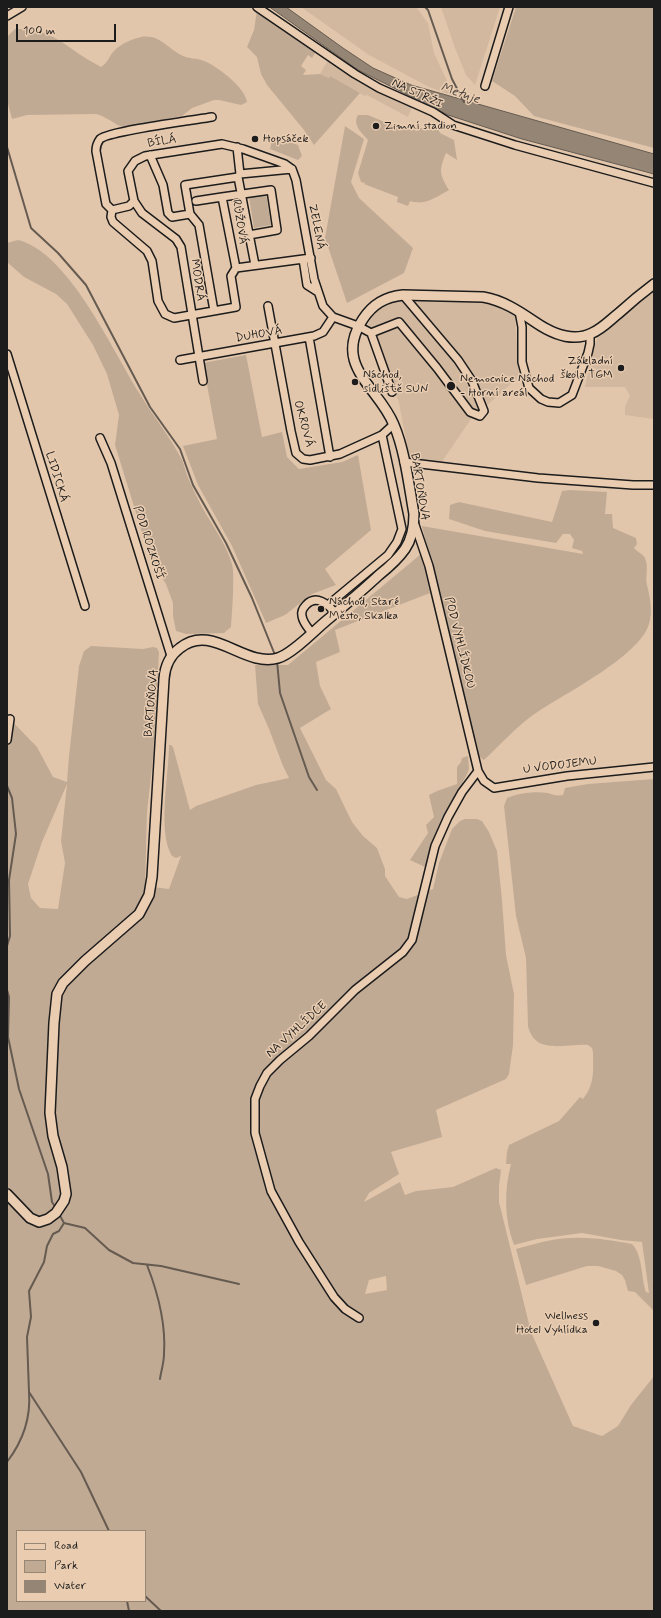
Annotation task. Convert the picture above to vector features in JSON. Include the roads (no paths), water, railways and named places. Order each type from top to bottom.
[{"type":"street","points":[[7,16],[22,7]]},
{"type":"street","name":"NA STRŽI","points":[[257,7],[354,74],[379,88],[433,112],[453,125],[515,145],[654,183]]},
{"type":"street","points":[[485,86],[509,7]]},
{"type":"street","name":"RŮŽOVÁ","points":[[212,117],[121,132],[101,138],[97,145],[96,151],[106,204],[112,210],[111,217],[113,222],[147,251],[152,261],[158,302],[165,314],[174,318],[236,307],[231,276],[236,268],[222,197],[271,190],[277,230],[249,235]]},
{"type":"street","name":"BÍLÁ","points":[[134,201],[128,171],[134,161],[150,155],[222,144],[237,147]]},
{"type":"street","points":[[255,265],[241,194],[237,147],[285,164],[292,169]]},
{"type":"street","points":[[150,155],[163,185],[168,213],[172,217],[190,214]]},
{"type":"street","points":[[214,311],[199,225],[190,214],[185,185],[239,175],[292,169]]},
{"type":"street","name":"ZELENÁ","points":[[292,169],[296,180],[314,278],[323,306],[333,317]]},
{"type":"street","points":[[196,201],[222,197]]},
{"type":"street","points":[[112,210],[129,206],[134,201]]},
{"type":"street","name":"MODRÁ","points":[[134,201],[142,213],[176,239],[181,247],[203,381]]},
{"type":"street","points":[[236,268],[311,258]]},
{"type":"street","points":[[303,259],[308,285],[318,292]]},
{"type":"street","name":"BARTOŇOVA","points":[[7,1194],[30,1218],[36,1222],[53,1216],[59,1210],[64,1201],[66,1194],[65,1182],[53,1136],[50,1113],[53,1031],[57,994],[60,986],[77,969],[139,914],[149,895],[152,877],[164,679],[166,666],[171,656],[184,645],[196,640],[206,639],[260,659],[280,657],[312,633],[397,559],[410,542],[414,522],[412,504],[404,462],[394,424],[387,411],[367,385],[357,366],[353,352],[353,344],[358,326],[366,314],[380,301],[389,297],[403,295],[488,298],[519,311],[554,333],[572,336],[590,334],[605,325],[654,284]]},
{"type":"street","points":[[333,317],[374,332],[398,322],[437,368],[470,412],[480,416],[484,410],[470,377],[458,360],[403,295]]},
{"type":"street","points":[[268,306],[275,343]]},
{"type":"street","points":[[519,311],[522,327],[522,362],[529,388],[541,399],[548,402],[559,403],[572,395],[590,344],[590,334]]},
{"type":"street","name":"DUHOVÁ","points":[[180,360],[309,337],[323,332],[333,317]]},
{"type":"street","points":[[374,332],[392,392]]},
{"type":"street","points":[[309,337],[330,457]]},
{"type":"street","name":"OKROVÁ","points":[[275,343],[296,453],[303,459],[310,460],[330,457],[352,450],[382,435],[394,424]]},
{"type":"street","name":"LIDICKÁ","points":[[7,354],[84,606]]},
{"type":"street","points":[[328,605],[388,555],[397,542],[402,529],[382,435]]},
{"type":"street","name":"POD ROZKOŠÍ","points":[[100,438],[111,463],[171,656]]},
{"type":"street","points":[[404,462],[538,478],[634,485],[654,485]]},
{"type":"street","name":"POD VYHLÍDKOU","points":[[414,522],[428,566],[478,771]]},
{"type":"street","points":[[312,633],[302,616],[303,608],[308,602],[314,600],[328,605],[335,613]]},
{"type":"street","points":[[7,740],[10,719]]},
{"type":"street","name":"U VODOJEMU","points":[[478,771],[484,781],[494,788],[567,776],[654,767]]},
{"type":"street","name":"NA VYHLÍDCE","points":[[359,1318],[345,1308],[334,1297],[299,1242],[271,1192],[255,1133],[255,1099],[267,1073],[309,1036],[355,990],[403,952],[412,940],[435,846],[448,816],[462,792],[478,771]]},
{"type":"water","points":[[270,7],[286,7],[373,68],[411,85],[654,154],[654,174],[522,139],[448,115],[358,70]]},
{"type":"waterway","name":"Metuje","points":[[425,7],[428,10],[452,79],[464,102]]},
{"type":"waterway","points":[[7,147],[31,228],[58,253],[86,285],[150,407],[180,449],[193,485],[226,543],[252,598],[275,655]]},
{"type":"waterway","points":[[277,661],[280,693],[309,777],[317,790]]},
{"type":"waterway","points":[[7,786],[12,798],[16,834],[9,880],[10,936],[7,946]]},
{"type":"waterway","points":[[7,990],[9,997],[8,1037],[19,1089],[48,1174],[52,1202],[56,1208]]},
{"type":"waterway","points":[[59,1214],[64,1223],[59,1231],[53,1234],[47,1246],[44,1262],[29,1291],[31,1317],[27,1337],[29,1392],[81,1472],[109,1530]]},
{"type":"waterway","points":[[64,1223],[85,1228],[109,1250],[133,1263],[161,1266],[239,1284]]},
{"type":"waterway","points":[[147,1265],[158,1298],[164,1332],[164,1357],[160,1379]]},
{"type":"waterway","points":[[7,1462],[13,1454],[25,1429],[29,1411],[29,1392]]},
{"type":"waterway","points":[[146,1597],[161,1611]]},
{"type":"waterway","points":[[127,1602],[129,1611]]},
{"type":"place","name":"Zimní stadion","points":[[376,126]]},
{"type":"place","name":"Hopsáček","points":[[255,139]]},
{"type":"place","name":"Základní škola TGM","points":[[621,368]]},
{"type":"place","name":"Náchod, sídliště SUN","points":[[355,382]]},
{"type":"place","name":"Nemocnice Náchod - Horní areál","points":[[451,386]]},
{"type":"place","name":"Náchod, Staré Město, Skalka","points":[[321,609]]},
{"type":"place","name":"Wellness Hotel Vyhlídka","points":[[596,1323]]}]
